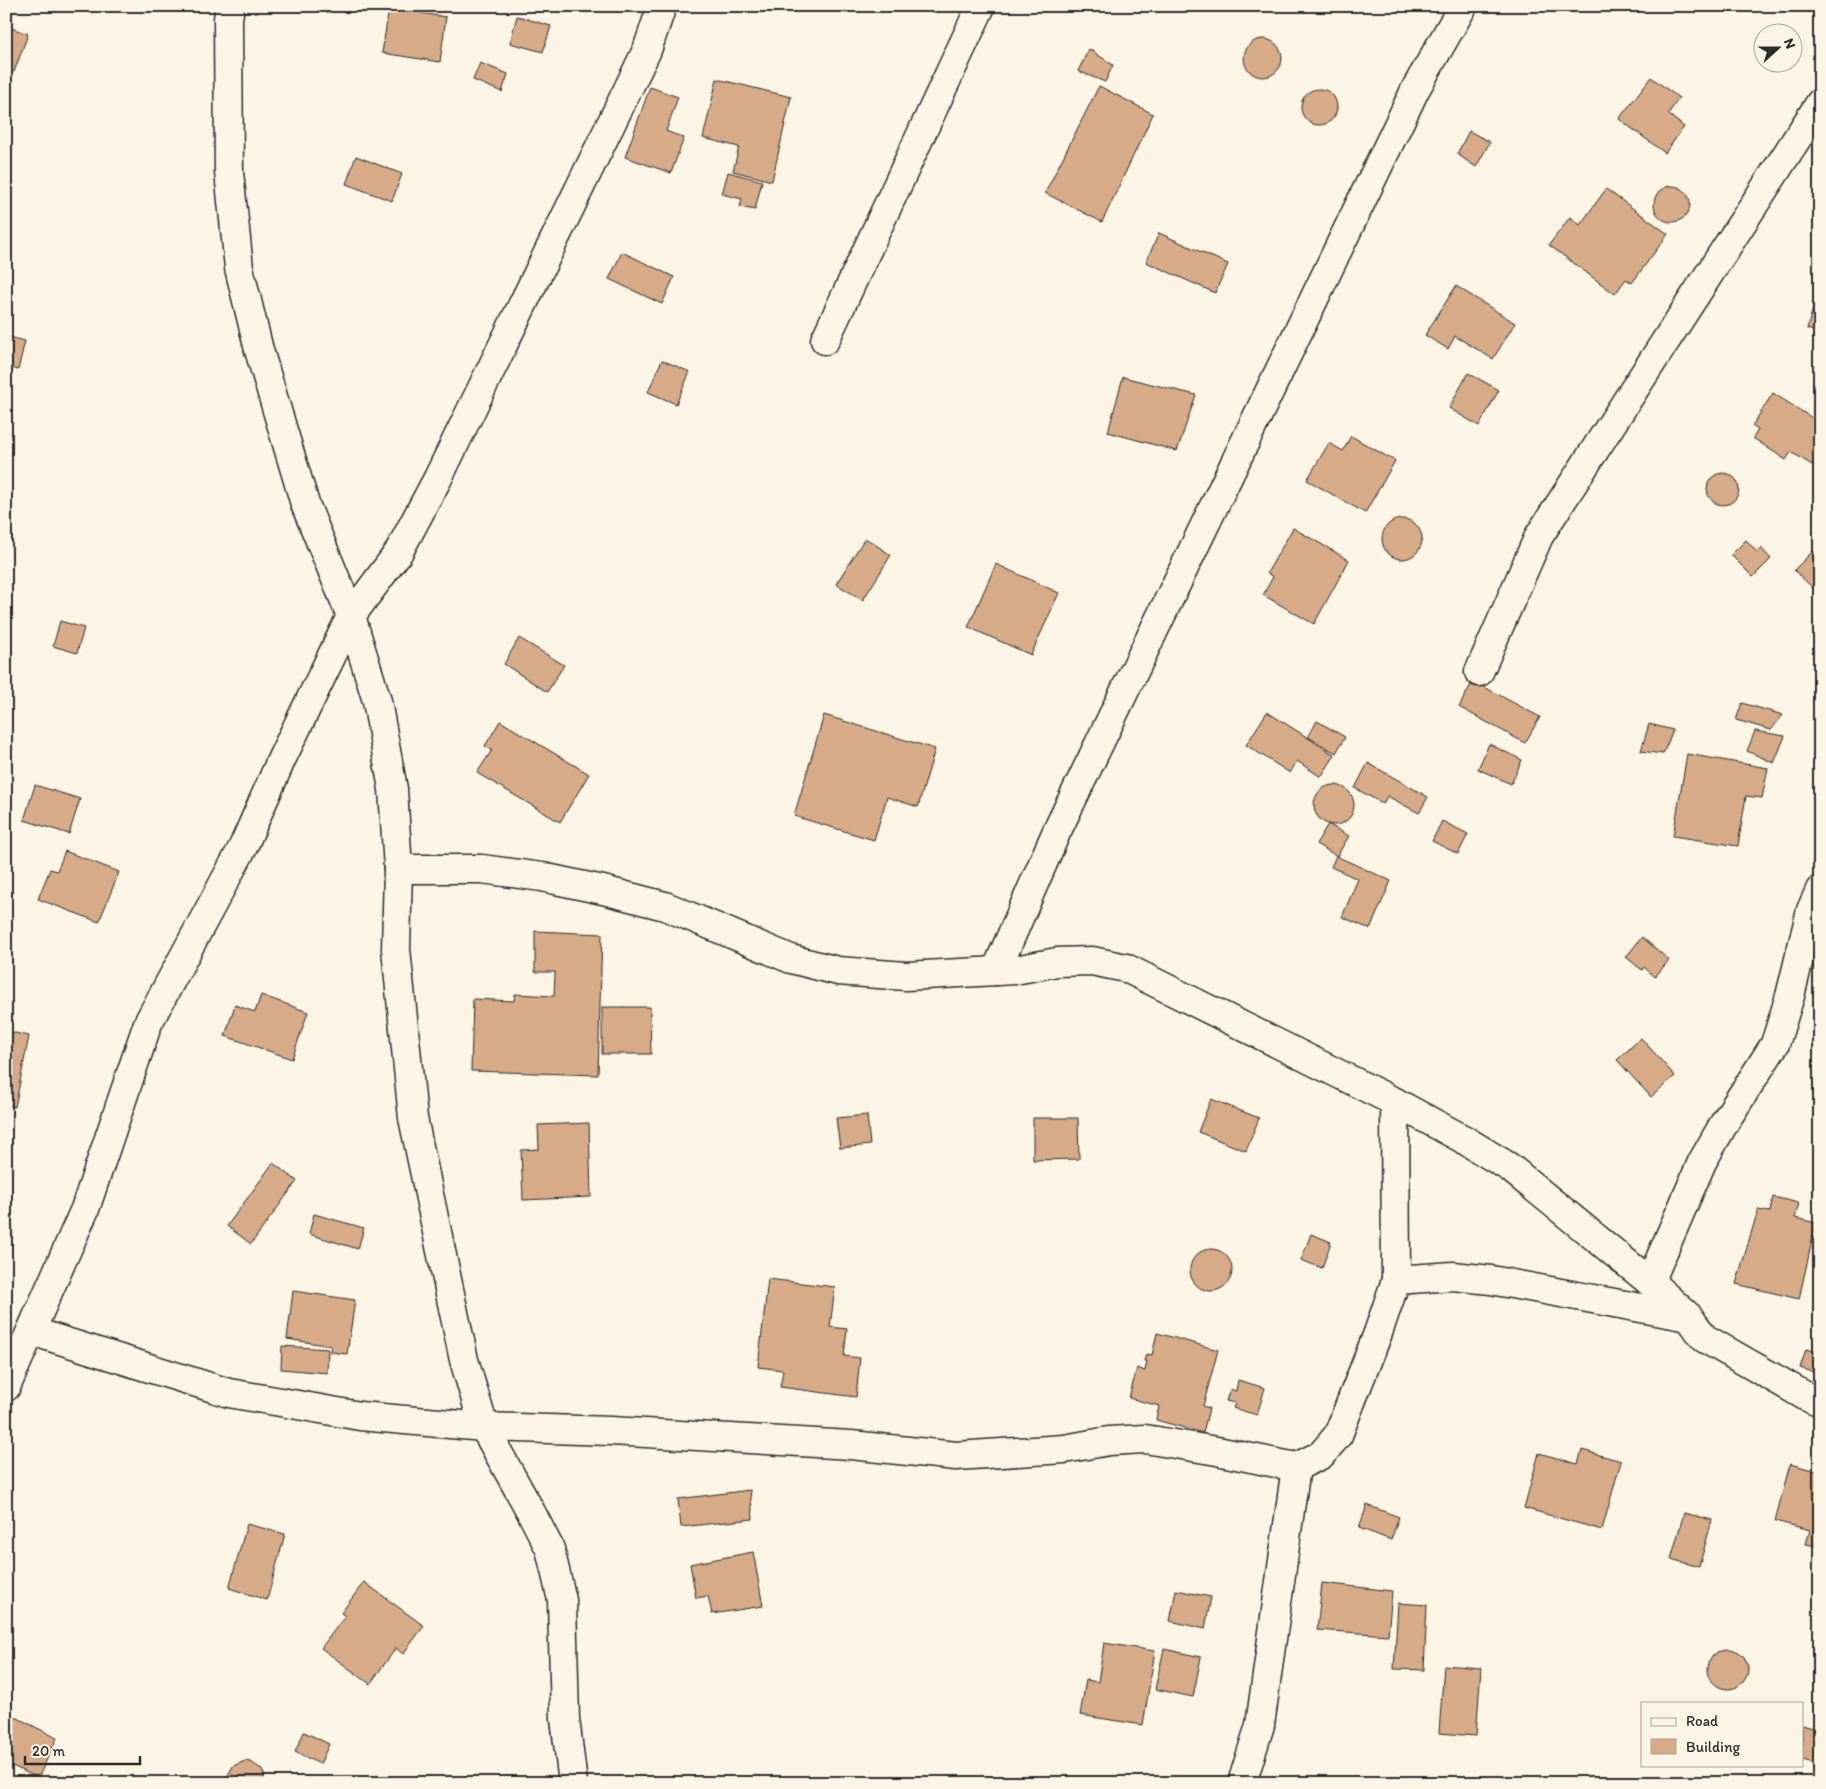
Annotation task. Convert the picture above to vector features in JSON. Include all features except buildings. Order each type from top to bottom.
[{"type":"street","points":[[230,6],[228,19],[229,172],[238,268],[259,350],[305,504],[351,616],[377,701],[393,789],[398,869],[396,949],[413,1118],[464,1360],[484,1427],[550,1549],[562,1600],[565,1719],[573,1783]]},
{"type":"street","points":[[6,1387],[85,1209],[148,1023],[243,847],[282,758],[351,616],[398,553],[438,478],[647,50],[662,6]]},
{"type":"street","points":[[825,340],[981,6]]},
{"type":"street","points":[[996,971],[1056,833],[1408,106],[1462,6]]},
{"type":"street","points":[[1479,672],[1539,536],[1820,103]]},
{"type":"street","points":[[398,869],[482,869],[542,877],[603,890],[665,906],[791,960],[838,971],[906,976],[1015,970],[1056,962],[1092,961],[1126,968],[1395,1102],[1463,1139],[1509,1167],[1650,1282],[1689,1317],[1704,1338],[1807,1397],[1820,1402]]},
{"type":"street","points":[[1650,1282],[1702,1162],[1726,1120],[1775,1044],[1790,996],[1811,910],[1820,890]]},
{"type":"street","points":[[31,1331],[229,1393],[360,1416],[484,1427],[611,1431],[851,1445],[956,1456],[1064,1449],[1109,1441],[1145,1439],[1296,1467],[1321,1455],[1338,1435],[1378,1333],[1396,1280],[1395,1102]]},
{"type":"street","points":[[1396,1280],[1453,1276],[1491,1280],[1689,1317]]},
{"type":"street","points":[[1242,1783],[1260,1725],[1296,1467]]}]
